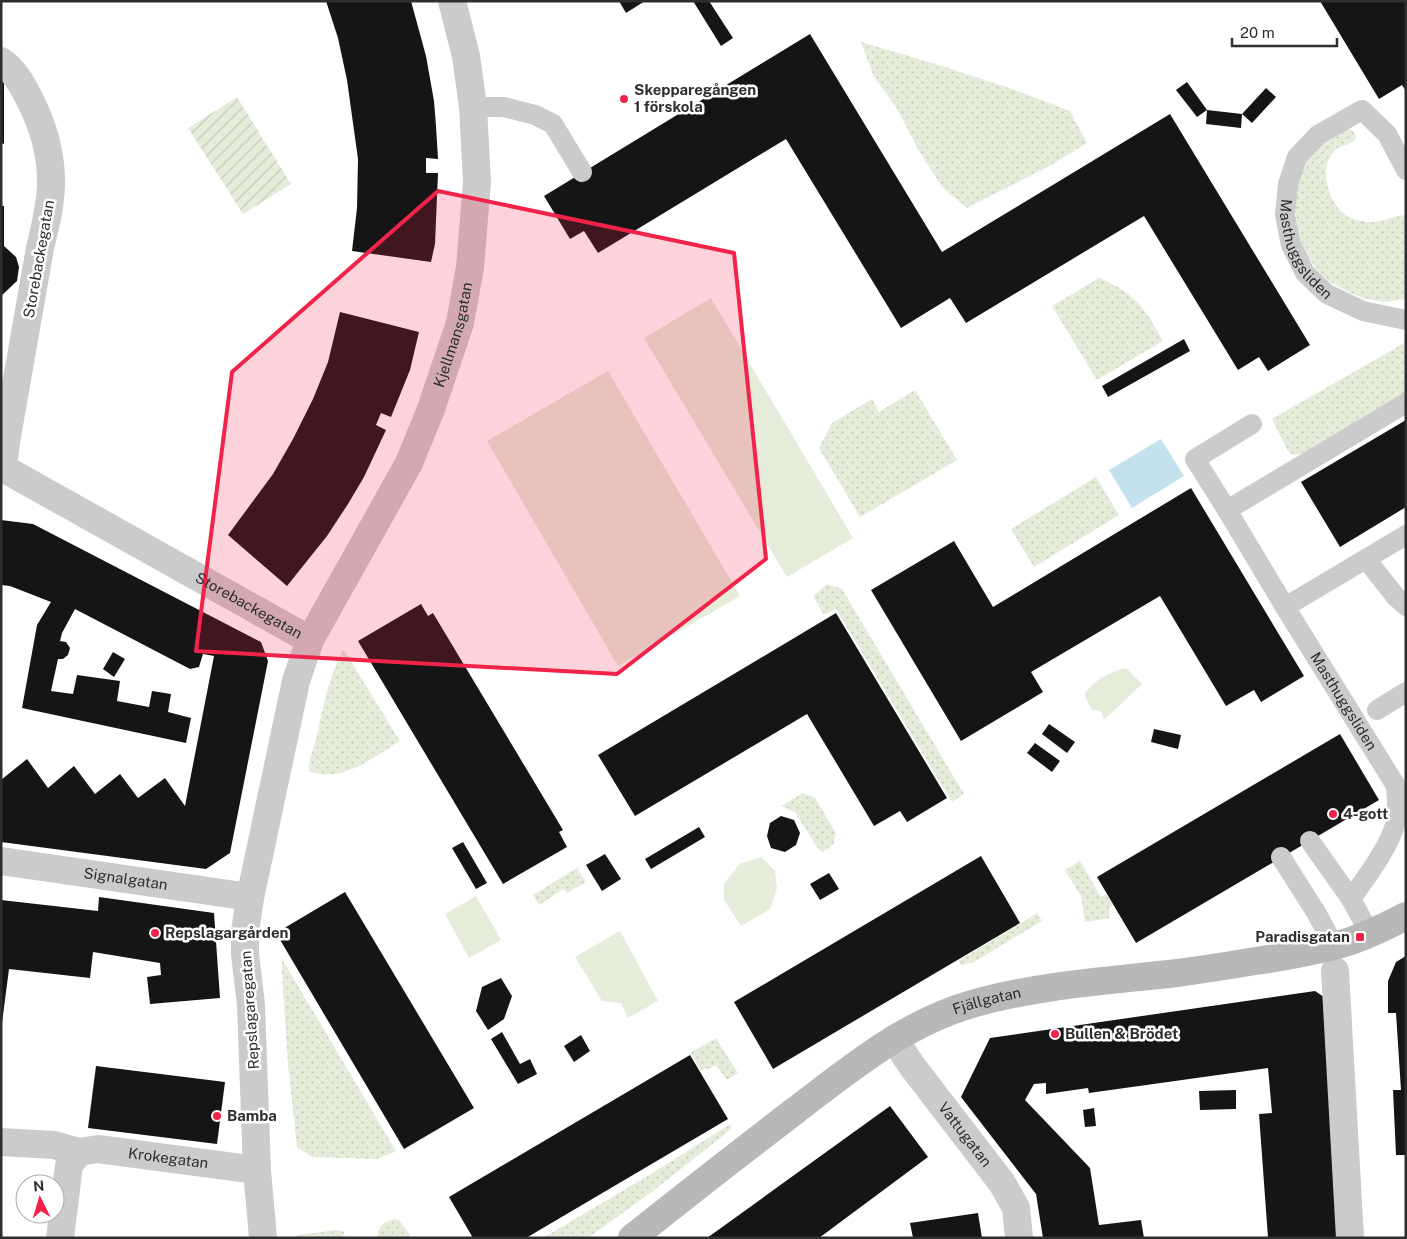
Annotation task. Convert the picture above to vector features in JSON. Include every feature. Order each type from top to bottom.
[{"type":"street","name":"Kjellmansgatan","points":[[310,640],[409,463],[431,409],[460,323],[470,268],[477,182],[472,107],[466,56],[452,1]]},
{"type":"street","name":"Storebackegatan","points":[[1,61],[8,66],[21,83],[37,113],[48,147],[51,187],[48,218],[40,248],[2,467],[310,640]]},
{"type":"street","name":"Repslagaregatan","points":[[263,1238],[257,1170],[251,1005],[245,954],[245,932],[250,898],[296,681],[310,640]]},
{"type":"street","name":"Signalgatan","points":[[1,860],[250,898]]},
{"type":"street","name":"Fjällgatan","points":[[632,1238],[831,1083],[894,1039],[928,1020],[1002,996],[1082,983],[1179,973],[1277,958],[1335,958],[1370,934],[1406,916]]},
{"type":"street","points":[[1335,958],[1350,1238]]},
{"type":"street","name":"Vattugatan","points":[[894,1039],[912,1066],[1002,1183],[1016,1208],[1019,1238]]},
{"type":"street","name":"Krokegatan","points":[[1,1142],[54,1145],[79,1152],[98,1149],[257,1170]]},
{"type":"street","points":[[60,1238],[69,1165],[79,1152]]},
{"type":"lane","points":[[472,107],[504,108],[534,115],[553,124],[582,172]]},
{"type":"lane","name":"Masthuggsliden","points":[[1406,170],[1387,134],[1362,110],[1318,135],[1297,157],[1288,184],[1285,216],[1291,245],[1305,273],[1327,294],[1363,311],[1406,320]]},
{"type":"lane","points":[[1228,510],[1406,403]]},
{"type":"lane","name":"Masthuggsliden","points":[[1252,424],[1195,459],[1396,786],[1396,822],[1375,864],[1351,899]]},
{"type":"lane","points":[[1285,608],[1406,536]]},
{"type":"lane","points":[[1366,559],[1396,597],[1406,606]]},
{"type":"lane","name":"Masthuggsliden","points":[[1377,710],[1406,692]]},
{"type":"lane","points":[[1310,841],[1351,899],[1370,934]]},
{"type":"lane","points":[[1281,857],[1317,914],[1335,958]]},
{"type":"highlighted area","points":[[438,191],[734,253],[766,559],[617,674],[196,651],[232,372]]},
{"type":"green space","points":[[861,42],[1012,89],[1070,111],[1087,143],[1053,164],[967,208],[942,187],[918,149],[896,107],[874,77]]},
{"type":"green space","points":[[237,97],[291,184],[243,214],[188,128]]},
{"type":"green space","points":[[1348,128],[1355,133],[1356,139],[1335,150],[1329,159],[1326,176],[1330,194],[1345,215],[1356,220],[1372,222],[1406,216],[1406,299],[1385,302],[1365,299],[1348,292],[1330,282],[1318,271],[1305,253],[1300,241],[1293,195],[1305,157],[1320,139]]},
{"type":"green space","points":[[1099,278],[1130,295],[1147,314],[1163,341],[1097,380],[1052,306]]},
{"type":"green space","points":[[711,298],[853,538],[787,577],[644,338]]},
{"type":"green space","points":[[1406,342],[1406,392],[1309,450],[1297,455],[1289,453],[1272,419]]},
{"type":"green space","points":[[608,371],[740,596],[618,666],[487,441]]},
{"type":"green space","points":[[915,390],[957,460],[860,517],[819,448],[832,423],[872,399],[879,412]]},
{"type":"green space","points":[[1096,477],[1119,515],[1034,567],[1011,529]]},
{"type":"green space","points":[[827,584],[842,589],[964,794],[952,802],[836,609],[824,615],[813,596]]},
{"type":"green space","points":[[343,650],[400,741],[357,767],[334,774],[322,774],[309,771],[309,763],[330,683]]},
{"type":"green space","points":[[1126,668],[1142,684],[1104,720],[1101,712],[1092,710],[1085,693],[1103,677]]},
{"type":"green space","points":[[803,793],[815,798],[836,833],[833,845],[822,852],[795,812],[781,806]]},
{"type":"green space","points":[[761,857],[775,871],[777,888],[770,909],[741,926],[724,900],[724,883],[740,864]]},
{"type":"green space","points":[[1080,861],[1101,897],[1106,894],[1113,905],[1109,908],[1110,918],[1085,922],[1081,896],[1065,870]]},
{"type":"green space","points":[[577,868],[586,882],[567,893],[564,889],[539,905],[533,895]]},
{"type":"green space","points":[[476,896],[501,940],[469,958],[445,914]]},
{"type":"green space","points":[[1037,913],[1042,921],[974,962],[961,965],[958,961],[1023,922]]},
{"type":"green space","points":[[620,931],[658,1001],[628,1018],[621,1003],[602,1001],[575,957]]},
{"type":"green space","points":[[282,959],[396,1151],[377,1159],[312,1157],[297,1147],[288,1064]]},
{"type":"green space","points":[[716,1038],[738,1073],[727,1080],[716,1065],[701,1071],[690,1053]]},
{"type":"green space","points":[[729,1125],[731,1126],[730,1130],[653,1191],[588,1238],[543,1238],[651,1174]]},
{"type":"green space","points":[[395,1219],[400,1221],[412,1238],[378,1238],[380,1227],[388,1221]]},
{"type":"green space","points":[[336,1230],[345,1232],[342,1238],[296,1238],[298,1235]]},
{"type":"water","points":[[1161,439],[1184,476],[1132,508],[1109,470]]},
{"type":"building","points":[[326,1],[411,1],[426,56],[434,101],[436,126],[438,159],[426,158],[426,173],[438,173],[435,244],[431,262],[352,251],[357,208],[358,159],[347,80],[338,38]]},
{"type":"building","points":[[619,1],[645,1],[626,13]]},
{"type":"building","points":[[693,1],[709,1],[733,38],[721,46]]},
{"type":"building","points":[[1320,1],[1406,1],[1406,91],[1402,85],[1379,99]]},
{"type":"building","points":[[810,34],[942,252],[1170,114],[1310,345],[1268,371],[1259,357],[1238,370],[1144,216],[966,323],[950,298],[901,328],[786,139],[598,253],[584,231],[570,239],[544,196]]},
{"type":"building","points":[[1,78],[4,78],[4,144],[1,143]]},
{"type":"building","points":[[1187,82],[1207,110],[1197,117],[1176,90]]},
{"type":"building","points":[[1266,88],[1276,97],[1252,123],[1242,114]]},
{"type":"building","points":[[1207,110],[1242,114],[1241,128],[1206,124]]},
{"type":"building","points":[[1,206],[4,206],[4,246],[16,257],[19,267],[17,281],[1,296]]},
{"type":"building","points":[[340,312],[419,332],[410,370],[391,417],[381,413],[376,425],[386,430],[364,477],[327,536],[287,586],[228,535],[273,474],[293,439],[313,399],[328,362]]},
{"type":"building","points":[[1184,339],[1190,351],[1108,397],[1102,386]]},
{"type":"building","points":[[1406,420],[1406,507],[1340,547],[1301,482]]},
{"type":"building","points":[[1191,488],[1304,676],[1261,702],[1254,690],[1226,706],[1160,596],[1031,672],[1043,692],[961,741],[871,590],[954,541],[993,607]]},
{"type":"building","points":[[1,520],[33,524],[261,642],[268,661],[230,853],[206,869],[1,842],[1,780],[27,759],[48,788],[74,766],[95,794],[120,774],[138,798],[165,778],[185,806],[214,656],[203,654],[199,667],[190,669],[75,609],[62,633],[60,641],[66,642],[70,648],[68,655],[63,659],[58,659],[51,691],[73,694],[77,675],[120,681],[117,701],[149,707],[152,691],[171,694],[168,712],[191,718],[186,743],[22,708],[37,625],[51,602],[10,586],[1,585]]},
{"type":"building","points":[[421,604],[428,616],[433,613],[563,830],[559,832],[567,847],[503,884],[358,641]]},
{"type":"building","points":[[836,613],[947,798],[907,822],[900,811],[874,826],[807,714],[635,816],[598,755]]},
{"type":"building","points":[[113,652],[125,659],[114,677],[103,669]]},
{"type":"building","points":[[1049,724],[1075,742],[1067,753],[1042,734]]},
{"type":"building","points":[[1154,729],[1181,735],[1178,749],[1151,742]]},
{"type":"building","points":[[1340,734],[1379,800],[1136,943],[1097,877]]},
{"type":"building","points":[[1035,743],[1060,761],[1052,772],[1027,753]]},
{"type":"building","points":[[781,816],[794,820],[800,833],[796,845],[785,852],[771,848],[767,836],[770,823]]},
{"type":"building","points":[[699,827],[705,837],[651,869],[645,859]]},
{"type":"building","points":[[463,842],[487,883],[476,889],[452,848]]},
{"type":"building","points":[[605,854],[621,879],[602,891],[586,865]]},
{"type":"building","points":[[981,856],[1020,923],[773,1069],[734,1002]]},
{"type":"building","points":[[829,873],[839,889],[820,900],[810,884]]},
{"type":"building","points":[[345,892],[474,1108],[404,1149],[276,933]]},
{"type":"building","points":[[99,897],[214,913],[220,998],[150,1004],[147,977],[161,975],[160,963],[93,952],[90,978],[9,969],[2,1023],[1,900],[98,911]]},
{"type":"building","points":[[1406,956],[1406,1155],[1396,1155],[1393,1090],[1401,1090],[1396,1013],[1388,1013],[1388,981],[1396,962]]},
{"type":"building","points":[[501,978],[512,996],[504,1019],[488,1030],[476,1011],[482,987]]},
{"type":"building","points":[[1315,991],[1324,997],[1337,1238],[1268,1238],[1259,1114],[1272,1113],[1268,1068],[1089,1093],[1088,1088],[1046,1094],[1046,1083],[1034,1084],[1025,1100],[1090,1168],[1099,1225],[1141,1220],[1144,1238],[1043,1238],[1036,1194],[961,1097],[990,1038]]},
{"type":"building","points":[[502,1032],[520,1064],[530,1059],[537,1074],[518,1084],[491,1039]]},
{"type":"building","points":[[581,1035],[590,1051],[574,1062],[564,1046]]},
{"type":"building","points":[[690,1055],[728,1119],[526,1238],[473,1238],[449,1197]]},
{"type":"building","points":[[96,1066],[225,1082],[217,1144],[88,1128]]},
{"type":"building","points":[[1236,1090],[1236,1109],[1200,1110],[1199,1091]]},
{"type":"building","points":[[890,1106],[928,1157],[819,1238],[707,1238]]},
{"type":"building","points":[[1094,1108],[1096,1126],[1085,1127],[1083,1110]]},
{"type":"building","points":[[978,1213],[982,1238],[913,1238],[910,1223]]},
{"type":"place","name":"Skepparegången 1 förskola","points":[[624,99]]},
{"type":"place","name":"4-gott","points":[[1333,814]]},
{"type":"place","name":"Repslagargården","points":[[155,933]]},
{"type":"place","name":"Paradisgatan","points":[[1360,937]]},
{"type":"place","name":"Bullen & Brödet","points":[[1055,1034]]},
{"type":"place","name":"Bamba","points":[[217,1116]]}]
